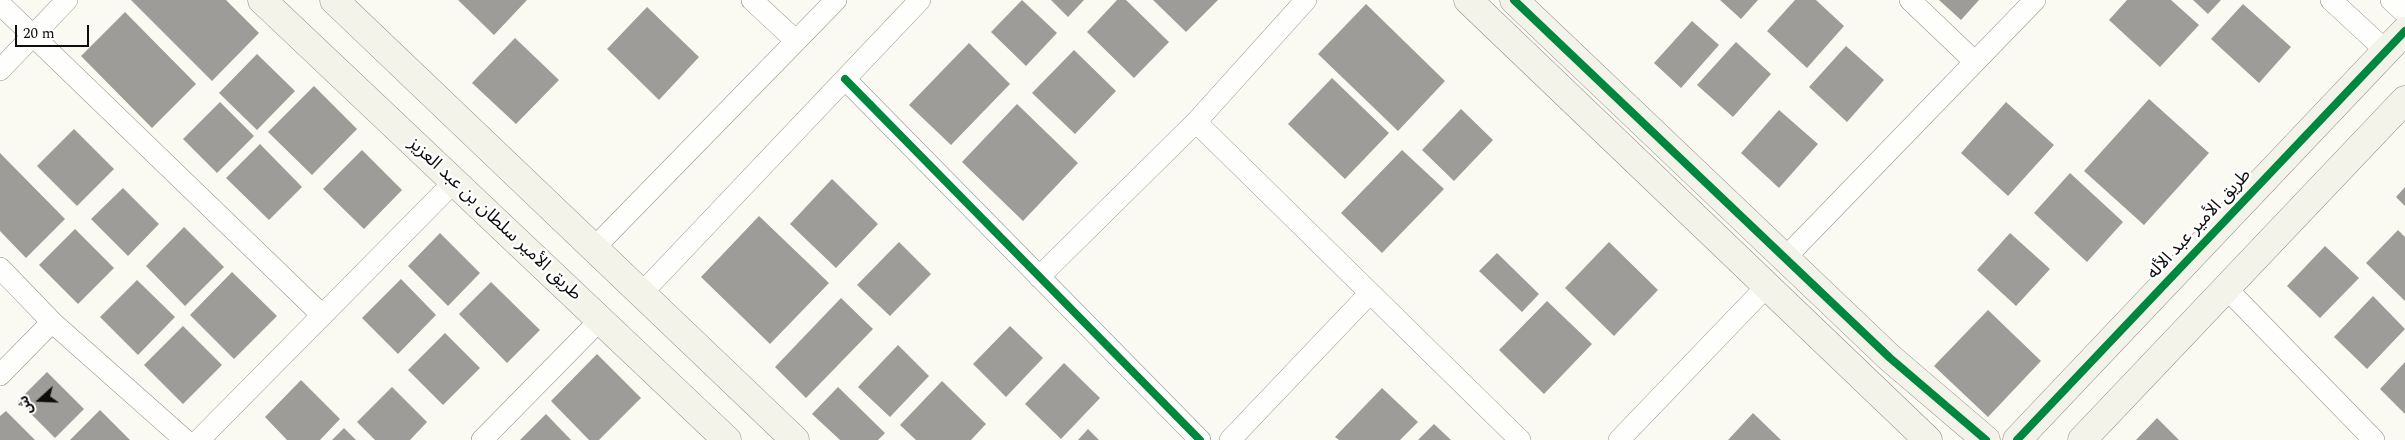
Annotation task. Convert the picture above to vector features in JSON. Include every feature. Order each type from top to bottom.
[{"type":"street","points":[[0,70],[67,0]]},
{"type":"street","name":"طريق الأمير سلطان بن عبد العزيز","points":[[262,0],[727,440]]},
{"type":"street","points":[[334,0],[795,440]]},
{"type":"street","points":[[752,0],[796,41]]},
{"type":"street","points":[[594,248],[836,0]]},
{"type":"street","points":[[642,294],[920,0]]},
{"type":"street","points":[[1039,276],[1196,122],[1306,0]]},
{"type":"street","points":[[1468,0],[1928,440]]},
{"type":"street","points":[[1514,0],[1890,358],[1986,440]]},
{"type":"street","points":[[1910,0],[1975,62]]},
{"type":"street","points":[[1785,258],[2035,0]]},
{"type":"street","points":[[2331,0],[2385,50]]},
{"type":"street","points":[[2391,0],[2405,13]]},
{"type":"street","points":[[0,4],[322,315]]},
{"type":"street","name":"طريق الأمير عبد الأله","points":[[2017,440],[2405,30]]},
{"type":"street","points":[[845,79],[1200,440]]},
{"type":"street","points":[[2082,440],[2405,100]]},
{"type":"street","points":[[1196,122],[1520,440]]},
{"type":"street","points":[[199,440],[454,182]]},
{"type":"street","points":[[0,268],[52,322],[185,440]]},
{"type":"street","points":[[1619,440],[1767,286]]},
{"type":"street","points":[[2226,288],[2374,440]]},
{"type":"street","points":[[1230,440],[1370,293]]},
{"type":"street","points":[[482,440],[600,320]]},
{"type":"street","points":[[0,375],[52,322]]},
{"type":"building","points":[[131,0],[226,0],[259,33],[212,81]]},
{"type":"building","points":[[458,0],[527,0],[494,35]]},
{"type":"building","points":[[1022,0],[1057,33],[1026,66],[991,32]]},
{"type":"building","points":[[1051,0],[1084,0],[1068,17]]},
{"type":"building","points":[[1117,0],[1126,0],[1169,42],[1134,78],[1087,32]]},
{"type":"building","points":[[1153,0],[1218,0],[1186,32]]},
{"type":"building","points":[[1720,0],[1758,0],[1741,19]]},
{"type":"building","points":[[1795,0],[1816,0],[1844,26],[1807,68],[1767,31]]},
{"type":"building","points":[[1939,0],[1979,0],[1961,20]]},
{"type":"building","points":[[2127,0],[2171,0],[2199,25],[2160,67],[2109,20]]},
{"type":"building","points":[[2193,0],[2221,0],[2208,14]]},
{"type":"building","points":[[1366,4],[1445,81],[1398,131],[1318,54]]},
{"type":"building","points":[[2243,4],[2291,47],[2259,83],[2211,39]]},
{"type":"building","points":[[647,7],[699,57],[659,100],[607,49]]},
{"type":"building","points":[[125,12],[196,84],[152,128],[81,56]]},
{"type":"building","points":[[1692,21],[1719,45],[1681,88],[1654,63]]},
{"type":"building","points":[[515,38],[559,80],[516,124],[472,83]]},
{"type":"building","points":[[1736,42],[1771,74],[1733,117],[1697,85]]},
{"type":"building","points":[[969,43],[1010,84],[951,145],[909,105]]},
{"type":"building","points":[[1846,46],[1884,80],[1847,122],[1809,87]]},
{"type":"building","points":[[1074,50],[1116,91],[1075,134],[1032,93]]},
{"type":"building","points":[[257,54],[295,91],[257,130],[219,93]]},
{"type":"building","points":[[1332,78],[1389,133],[1345,179],[1288,124]]},
{"type":"building","points":[[314,86],[357,129],[312,175],[268,132]]},
{"type":"building","points":[[2149,99],[2209,153],[2144,225],[2084,171]]},
{"type":"building","points":[[220,102],[254,136],[217,173],[183,139]]},
{"type":"building","points":[[2006,102],[2054,145],[2008,196],[1961,153]]},
{"type":"building","points":[[1017,104],[1078,163],[1023,221],[962,162]]},
{"type":"building","points":[[1461,109],[1493,140],[1454,181],[1422,150]]},
{"type":"building","points":[[1779,110],[1818,144],[1779,188],[1741,153]]},
{"type":"building","points":[[74,129],[114,169],[77,206],[37,166]]},
{"type":"building","points":[[260,144],[302,187],[269,220],[226,178]]},
{"type":"building","points":[[362,150],[402,190],[364,229],[323,189]]},
{"type":"building","points":[[1402,150],[1444,189],[1382,253],[1341,213]]},
{"type":"building","points":[[0,153],[65,219],[26,258],[0,231]]},
{"type":"building","points":[[2070,173],[2123,222],[2087,262],[2034,213]]},
{"type":"building","points":[[832,179],[878,224],[836,268],[790,224]]},
{"type":"building","points":[[2405,187],[2405,206],[2396,197]]},
{"type":"building","points":[[123,188],[159,224],[128,256],[91,219]]},
{"type":"building","points":[[759,216],[829,283],[770,344],[701,277]]},
{"type":"building","points":[[184,227],[224,267],[185,306],[146,266]]},
{"type":"building","points":[[75,229],[114,268],[78,304],[39,265]]},
{"type":"building","points":[[2398,230],[2405,237],[2405,301],[2366,263]]},
{"type":"building","points":[[440,233],[480,273],[448,306],[408,266]]},
{"type":"building","points":[[2010,233],[2050,269],[2016,306],[1977,270]]},
{"type":"building","points":[[899,242],[931,274],[890,316],[857,285]]},
{"type":"building","points":[[1609,242],[1658,290],[1614,336],[1565,288]]},
{"type":"building","points":[[2325,246],[2359,278],[2320,318],[2287,286]]},
{"type":"building","points":[[1497,253],[1539,294],[1522,312],[1479,271]]},
{"type":"building","points":[[232,272],[277,316],[234,359],[190,315]]},
{"type":"building","points":[[401,279],[436,315],[398,354],[362,318]]},
{"type":"building","points":[[137,280],[175,317],[138,355],[100,317]]},
{"type":"building","points":[[491,282],[540,330],[507,363],[459,314]]},
{"type":"building","points":[[2373,296],[2405,329],[2367,369],[2334,337]]},
{"type":"building","points":[[841,298],[873,329],[806,398],[775,367]]},
{"type":"building","points":[[1547,301],[1592,344],[1544,394],[1499,350]]},
{"type":"building","points":[[1988,310],[2041,361],[1988,417],[1934,366]]},
{"type":"building","points":[[183,326],[222,365],[183,404],[144,365]]},
{"type":"building","points":[[1010,326],[1043,358],[1006,397],[973,364]]},
{"type":"building","points":[[445,333],[480,368],[443,405],[408,370]]},
{"type":"building","points":[[898,345],[929,376],[890,417],[858,387]]},
{"type":"building","points":[[597,354],[641,398],[599,440],[589,440],[551,401]]},
{"type":"building","points":[[2405,362],[2405,414],[2380,389]]},
{"type":"building","points":[[1064,363],[1100,398],[1061,439],[1025,404]]},
{"type":"building","points":[[47,372],[84,409],[55,438],[18,401]]},
{"type":"building","points":[[301,380],[340,419],[320,440],[287,440],[265,417]]},
{"type":"building","points":[[942,381],[986,424],[971,440],[916,440],[900,425]]},
{"type":"building","points":[[392,387],[427,422],[410,440],[375,440],[357,422]]},
{"type":"building","points":[[838,387],[885,433],[878,440],[840,440],[812,414]]},
{"type":"building","points":[[1382,388],[1418,422],[1400,440],[1339,440],[1335,437]]},
{"type":"building","points":[[100,410],[130,440],[70,440]]},
{"type":"building","points":[[6,411],[35,440],[0,440],[0,416]]},
{"type":"building","points":[[1753,413],[1781,440],[1728,440]]},
{"type":"building","points":[[546,414],[571,440],[520,440]]},
{"type":"building","points":[[2157,418],[2179,440],[2136,440]]},
{"type":"building","points":[[1434,424],[1451,440],[1418,440]]},
{"type":"building","points":[[344,428],[356,440],[332,440]]},
{"type":"building","points":[[1088,429],[1099,440],[1078,440]]},
{"type":"cycle path","points":[[1514,0],[1890,358],[1986,440]]},
{"type":"cycle path","points":[[2017,440],[2405,31]]},
{"type":"cycle path","points":[[845,79],[1200,440]]}]
